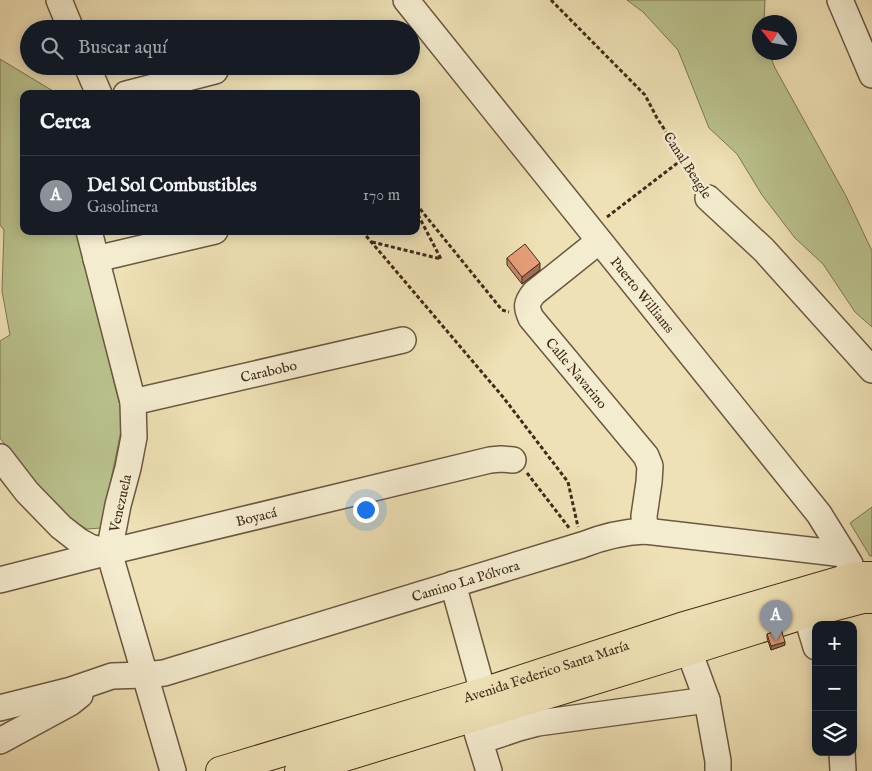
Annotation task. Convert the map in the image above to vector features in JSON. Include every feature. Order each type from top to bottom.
[{"type":"main road","name":"Avenida Federico Santa María","points":[[299,771],[475,712],[689,651],[806,614],[861,581]]},
{"type":"main road","name":"Avenida Federico Santa María","points":[[220,771],[475,712],[681,626],[861,581]]},
{"type":"street","points":[[59,0],[67,20]]},
{"type":"street","name":"Puerto Williams","points":[[406,0],[819,514],[861,581]]},
{"type":"street","points":[[840,0],[872,74]]},
{"type":"street","points":[[91,75],[96,90]]},
{"type":"street","points":[[141,90],[200,75]]},
{"type":"street","name":"Canal Beagle","points":[[708,198],[764,250],[872,370]]},
{"type":"street","name":"Venezuela","points":[[90,235],[133,402],[134,437],[109,552],[173,771]]},
{"type":"street","points":[[96,259],[198,235]]},
{"type":"street","points":[[532,318],[528,311],[529,299],[595,235]]},
{"type":"street","name":"Calle Navarino","points":[[532,318],[646,456],[650,466],[644,516],[645,531]]},
{"type":"street","name":"Carabobo","points":[[133,402],[403,340]]},
{"type":"street","points":[[0,458],[26,492],[61,527],[84,544],[109,552]]},
{"type":"street","name":"Boyacá","points":[[0,580],[490,460],[513,460]]},
{"type":"street","name":"Camino La Pólvora","points":[[0,708],[71,690],[112,676],[164,673],[582,545],[598,538],[627,532],[645,531],[861,581]]},
{"type":"street","points":[[453,584],[475,712],[489,771]]},
{"type":"street","points":[[806,614],[812,634]]},
{"type":"street","points":[[689,651],[707,700],[718,761],[718,771]]},
{"type":"street","points":[[0,741],[70,703],[92,682]]},
{"type":"street","points":[[475,712],[519,728],[538,723],[707,700]]},
{"type":"street","points":[[842,756],[843,771]]},
{"type":"path","name":"Canal Beagle","points":[[551,0],[645,95],[657,118],[708,198]]},
{"type":"path","points":[[595,235],[684,158]]},
{"type":"path","points":[[420,209],[502,310],[532,318]]},
{"type":"path","points":[[371,242],[441,259],[420,219]]},
{"type":"path","points":[[365,235],[503,397],[568,482],[582,545]]},
{"type":"path","points":[[513,460],[523,468],[582,545]]},
{"type":"green space","points":[[627,0],[765,0],[764,15],[752,15],[752,60],[772,60],[846,196],[872,251],[872,327],[855,312],[823,264],[795,238],[762,195],[737,154],[709,128],[678,50],[643,12]]},
{"type":"green space","points":[[0,59],[20,71],[20,75],[27,75],[51,90],[20,90],[20,235],[78,235],[120,406],[122,426],[101,528],[87,529],[72,520],[35,484],[0,438],[0,341],[10,335],[2,291],[4,230],[0,225]]},
{"type":"green space","points":[[872,507],[872,556],[870,556],[850,523]]},
{"type":"building","points":[[525,244],[540,263],[522,277],[507,258]]},
{"type":"building","points":[[781,629],[785,642],[771,646],[767,634]]},
{"type":"place","name":"Del Sol Combustibles","points":[[776,641]]}]
